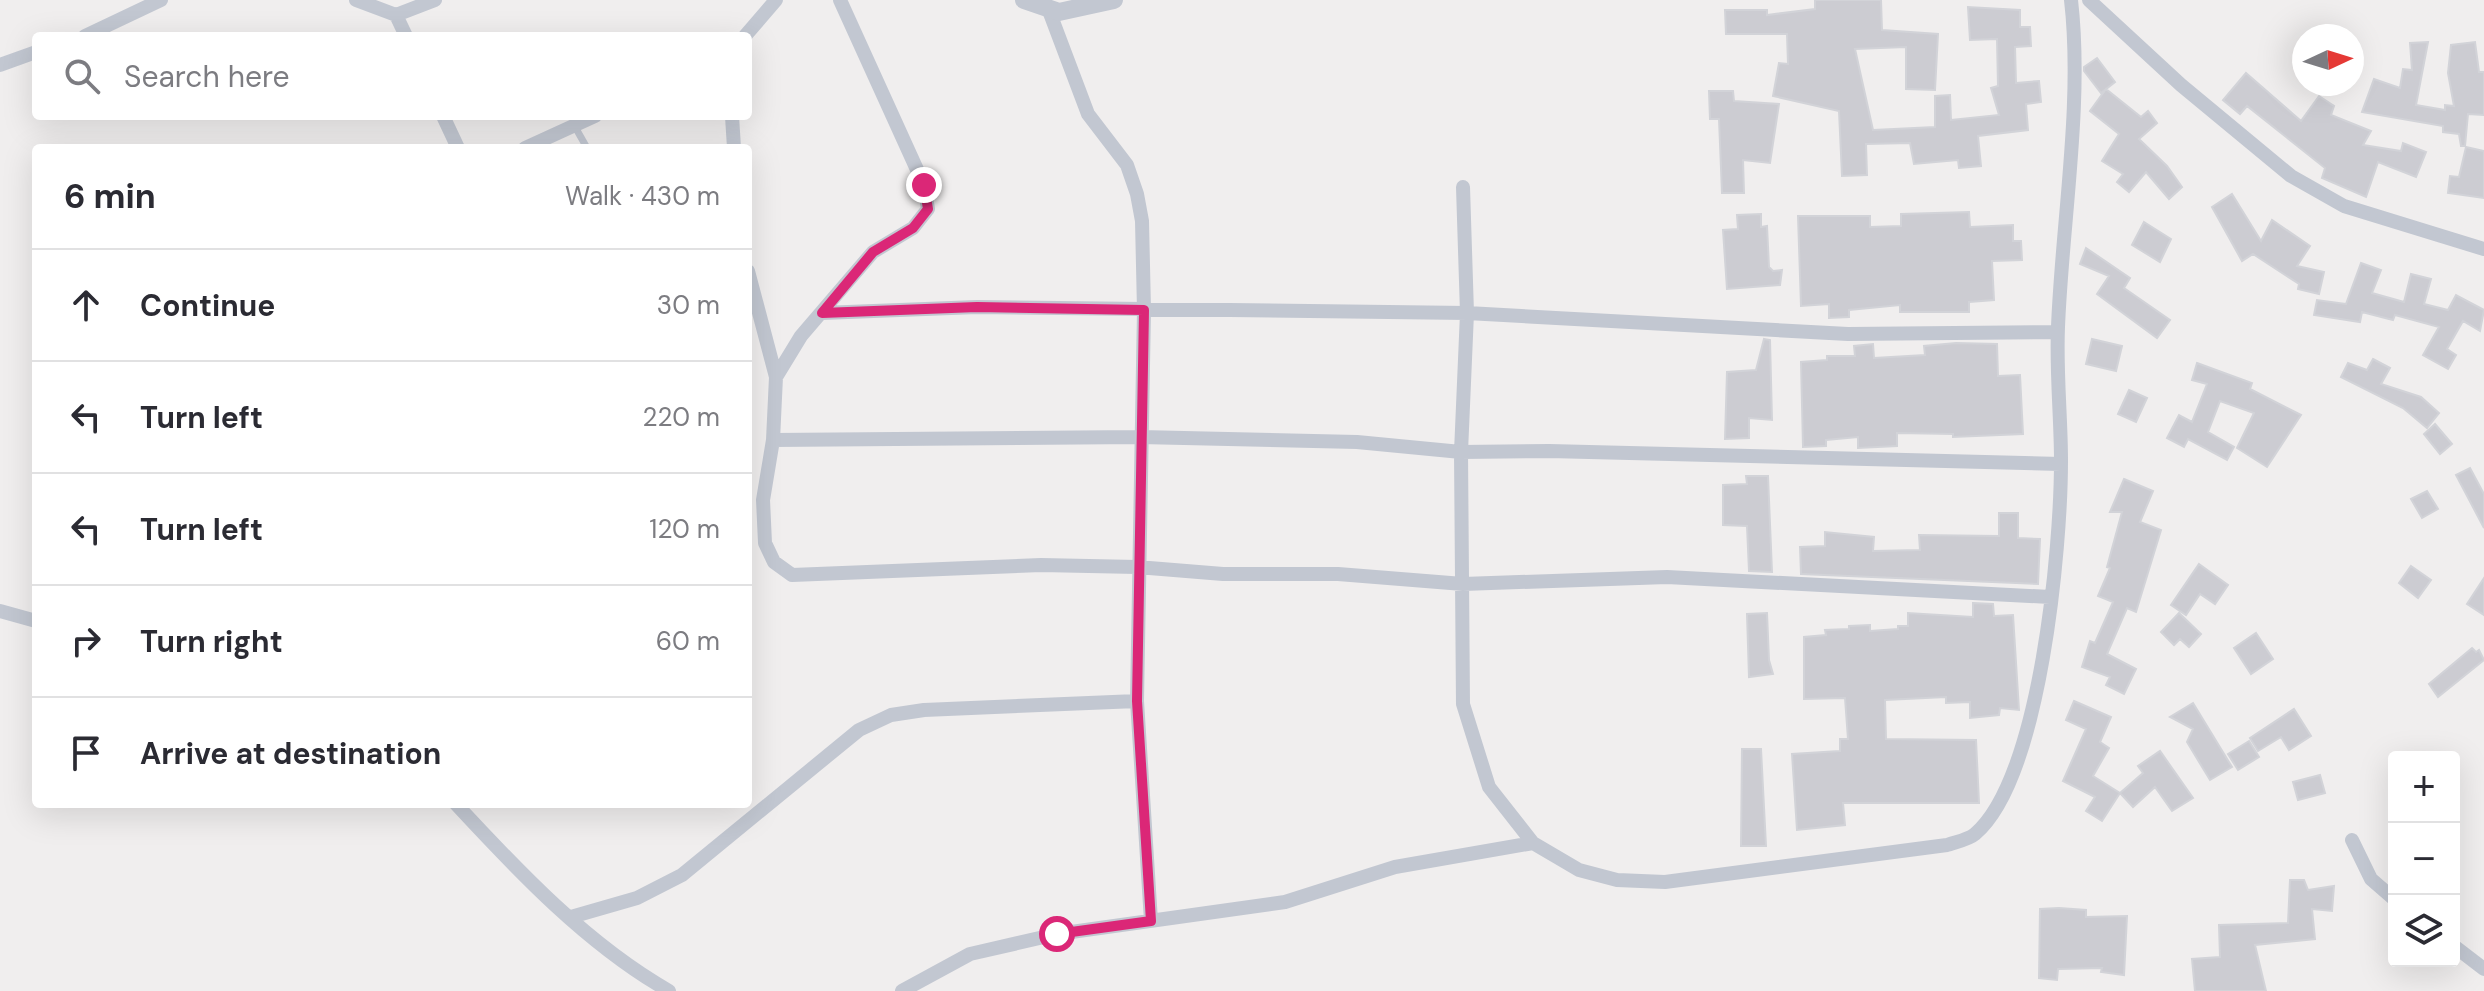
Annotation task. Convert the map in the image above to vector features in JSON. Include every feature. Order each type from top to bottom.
[{"type":"street","points":[[93,32],[161,0]]},
{"type":"street","points":[[356,0],[396,15],[435,0]]},
{"type":"street","points":[[748,32],[776,0]]},
{"type":"street","points":[[776,377],[801,336],[873,252],[913,228],[928,209],[924,185],[840,0]]},
{"type":"street","points":[[1024,0],[1048,8],[1072,10],[1114,0]]},
{"type":"street","points":[[1463,187],[1467,313],[1461,452],[1463,704],[1489,787],[1533,843],[1579,870],[1617,880],[1665,882],[1947,845],[1974,835],[1998,805],[2030,719],[2050,597],[2061,464],[2057,332],[2072,104],[2071,0]]},
{"type":"street","points":[[2089,0],[2181,85],[2291,176],[2344,206],[2484,249]]},
{"type":"street","points":[[1048,8],[1088,114],[1127,165],[1142,221],[1144,310],[1137,701],[1151,921]]},
{"type":"street","points":[[396,15],[404,32]]},
{"type":"street","points":[[0,65],[32,53]]},
{"type":"street","points":[[445,120],[456,144]]},
{"type":"street","points":[[534,144],[586,120]]},
{"type":"street","points":[[732,120],[734,144]]},
{"type":"street","points":[[752,286],[776,377],[773,440],[763,500],[765,543],[774,562],[792,575],[1041,565],[1137,567],[1223,574],[1338,574],[1463,584],[1667,577],[2050,597]]},
{"type":"street","points":[[822,313],[977,307],[1467,313],[1848,334],[2057,332]]},
{"type":"street","points":[[773,440],[1140,437],[1357,442],[1461,452],[1549,451],[2061,464]]},
{"type":"street","points":[[0,611],[32,620]]},
{"type":"street","points":[[571,917],[637,898],[682,875],[859,730],[891,715],[924,710],[1137,701]]},
{"type":"street","points":[[460,808],[514,866],[571,917],[634,971],[669,991]]},
{"type":"street","points":[[2352,840],[2371,879],[2389,895]]},
{"type":"street","points":[[902,991],[970,954],[1057,934],[1285,902],[1395,867],[1533,843]]},
{"type":"street","points":[[2460,951],[2484,969]]},
{"type":"lane","points":[[574,125],[585,144]]},
{"type":"building","points":[[1815,0],[1881,0],[1882,30],[1938,34],[1935,90],[1906,89],[1906,47],[1855,49],[1873,130],[1935,127],[1935,96],[1950,95],[1951,120],[1999,115],[1991,88],[1998,86],[1997,39],[1970,40],[1968,7],[2020,10],[2020,27],[2030,27],[2031,46],[2015,47],[2016,83],[2039,81],[2041,102],[2026,104],[2028,130],[1978,136],[1981,166],[1959,168],[1958,160],[1914,164],[1910,143],[1866,144],[1867,175],[1842,176],[1839,111],[1773,96],[1779,63],[1788,64],[1787,34],[1726,34],[1725,10],[1767,10],[1767,15],[1815,9]]},
{"type":"building","points":[[2428,42],[2416,105],[2445,110],[2445,105],[2454,106],[2448,73],[2451,45],[2475,42],[2479,72],[2484,72],[2484,115],[2468,114],[2465,146],[2461,146],[2459,134],[2443,132],[2443,126],[2362,112],[2374,79],[2400,88],[2403,69],[2412,70],[2410,43]]},
{"type":"building","points":[[2097,58],[2115,82],[2101,93],[2084,71],[2084,67]]},
{"type":"building","points":[[2246,73],[2301,121],[2319,96],[2334,106],[2331,115],[2371,131],[2363,145],[2401,151],[2403,143],[2426,152],[2416,177],[2378,162],[2366,197],[2322,178],[2325,168],[2247,106],[2240,114],[2223,100]]},
{"type":"building","points":[[2106,89],[2141,117],[2148,111],[2157,123],[2139,139],[2167,166],[2182,187],[2169,199],[2146,172],[2129,192],[2117,182],[2123,174],[2102,161],[2119,134],[2090,111]]},
{"type":"building","points":[[1709,91],[1733,91],[1734,101],[1779,104],[1770,163],[1743,160],[1744,193],[1722,193],[1719,119],[1710,119]]},
{"type":"building","points":[[2466,147],[2484,151],[2484,198],[2448,193],[2450,176],[2459,177]]},
{"type":"building","points":[[2232,194],[2261,241],[2272,220],[2310,246],[2297,266],[2324,272],[2319,294],[2298,289],[2299,284],[2253,254],[2242,261],[2212,207]]},
{"type":"building","points":[[1969,212],[1970,227],[2013,225],[2013,241],[2021,241],[2022,260],[1992,261],[1994,300],[1969,302],[1969,312],[1900,312],[1900,305],[1849,310],[1849,317],[1829,318],[1829,304],[1801,306],[1798,216],[1870,216],[1870,227],[1901,226],[1901,214]]},
{"type":"building","points":[[1761,214],[1761,227],[1767,226],[1769,267],[1773,271],[1782,270],[1780,285],[1727,289],[1723,230],[1738,229],[1737,215]]},
{"type":"building","points":[[2144,222],[2171,239],[2160,262],[2132,245]]},
{"type":"building","points":[[2086,248],[2130,278],[2124,288],[2170,320],[2157,338],[2097,294],[2109,276],[2080,264]]},
{"type":"building","points":[[2361,263],[2381,270],[2372,293],[2404,302],[2411,274],[2431,279],[2424,304],[2448,310],[2456,295],[2484,310],[2480,331],[2463,321],[2447,349],[2456,355],[2448,369],[2423,355],[2439,327],[2395,315],[2393,320],[2362,312],[2360,322],[2314,315],[2317,300],[2346,304]]},
{"type":"building","points":[[1764,339],[1770,340],[1772,420],[1749,418],[1749,438],[1725,439],[1727,372],[1756,370]]},
{"type":"building","points":[[2092,339],[2122,346],[2116,371],[2086,364]]},
{"type":"building","points":[[1873,344],[1874,358],[1925,355],[1924,346],[1997,344],[1998,376],[2020,375],[2023,434],[1953,437],[1953,434],[1897,433],[1897,446],[1858,448],[1858,437],[1826,440],[1826,446],[1803,447],[1801,362],[1827,360],[1827,356],[1855,356],[1854,346]]},
{"type":"building","points":[[2373,359],[2390,368],[2381,384],[2421,397],[2439,413],[2427,428],[2403,408],[2341,377],[2348,363],[2367,370]]},
{"type":"building","points":[[2197,363],[2252,383],[2250,389],[2301,415],[2267,467],[2237,448],[2254,413],[2220,401],[2208,432],[2234,447],[2227,460],[2188,439],[2184,447],[2167,438],[2179,415],[2192,422],[2207,384],[2192,380]]},
{"type":"building","points":[[2129,390],[2147,398],[2136,422],[2118,414]]},
{"type":"building","points":[[2435,424],[2452,444],[2440,454],[2424,434]]},
{"type":"building","points":[[2470,468],[2484,494],[2484,528],[2456,475]]},
{"type":"building","points":[[1746,476],[1768,476],[1772,572],[1749,571],[1747,526],[1723,525],[1723,485],[1747,484]]},
{"type":"building","points":[[2124,479],[2153,491],[2140,522],[2161,530],[2136,612],[2127,608],[2107,654],[2136,669],[2124,694],[2106,685],[2110,677],[2082,667],[2090,641],[2095,643],[2113,602],[2098,596],[2110,568],[2107,567],[2122,512],[2110,512]]},
{"type":"building","points":[[2427,491],[2438,509],[2422,518],[2411,499]]},
{"type":"building","points":[[1999,513],[2018,513],[2018,538],[2040,539],[2038,584],[1801,574],[1800,547],[1825,546],[1825,532],[1874,537],[1873,551],[1920,550],[1919,535],[1999,536]]},
{"type":"building","points":[[2199,564],[2228,585],[2215,604],[2200,594],[2186,615],[2171,605]]},
{"type":"building","points":[[2411,566],[2431,580],[2418,598],[2399,583]]},
{"type":"building","points":[[2484,578],[2484,615],[2467,604]]},
{"type":"building","points":[[1973,603],[1993,604],[1994,616],[2013,615],[2019,710],[2000,708],[1999,715],[1970,718],[1970,702],[1946,703],[1946,697],[1885,700],[1886,739],[1976,740],[1979,803],[1843,803],[1845,825],[1797,830],[1792,754],[1840,751],[1840,739],[1848,739],[1845,698],[1804,699],[1804,637],[1826,635],[1825,630],[1849,629],[1849,626],[1870,625],[1870,631],[1898,629],[1898,626],[1908,626],[1908,613],[1973,617]]},
{"type":"building","points":[[1767,613],[1769,660],[1773,674],[1749,677],[1747,614]]},
{"type":"building","points":[[2179,613],[2201,634],[2189,647],[2180,639],[2174,645],[2161,632]]},
{"type":"building","points":[[2256,633],[2273,659],[2251,674],[2234,648]]},
{"type":"building","points":[[2472,648],[2476,652],[2479,650],[2484,660],[2438,697],[2429,684]]},
{"type":"building","points":[[2074,701],[2111,717],[2100,742],[2109,748],[2093,776],[2120,793],[2102,821],[2086,811],[2095,797],[2063,781],[2086,729],[2066,720]]},
{"type":"building","points":[[2193,703],[2232,767],[2210,780],[2187,742],[2193,729],[2170,717]]},
{"type":"building","points":[[2294,709],[2311,736],[2289,750],[2281,737],[2258,751],[2250,738]]},
{"type":"building","points":[[2249,741],[2259,757],[2238,770],[2228,754]]},
{"type":"building","points":[[1742,749],[1761,749],[1766,846],[1741,846]]},
{"type":"building","points":[[2160,751],[2193,798],[2172,811],[2155,787],[2133,807],[2120,793],[2143,773],[2138,766]]},
{"type":"building","points":[[2320,775],[2325,793],[2298,800],[2293,782]]},
{"type":"building","points":[[2290,880],[2304,880],[2308,890],[2334,886],[2332,911],[2312,909],[2315,939],[2255,945],[2266,991],[2195,991],[2192,959],[2220,957],[2219,925],[2288,923]]},
{"type":"building","points":[[2040,909],[2086,910],[2086,917],[2127,916],[2124,975],[2101,972],[2102,968],[2058,969],[2057,980],[2039,978]]},
{"type":"route","points":[[924,185],[928,209],[913,228],[873,252],[822,313],[977,307],[1144,310],[1137,701],[1151,921],[1057,934]]}]
